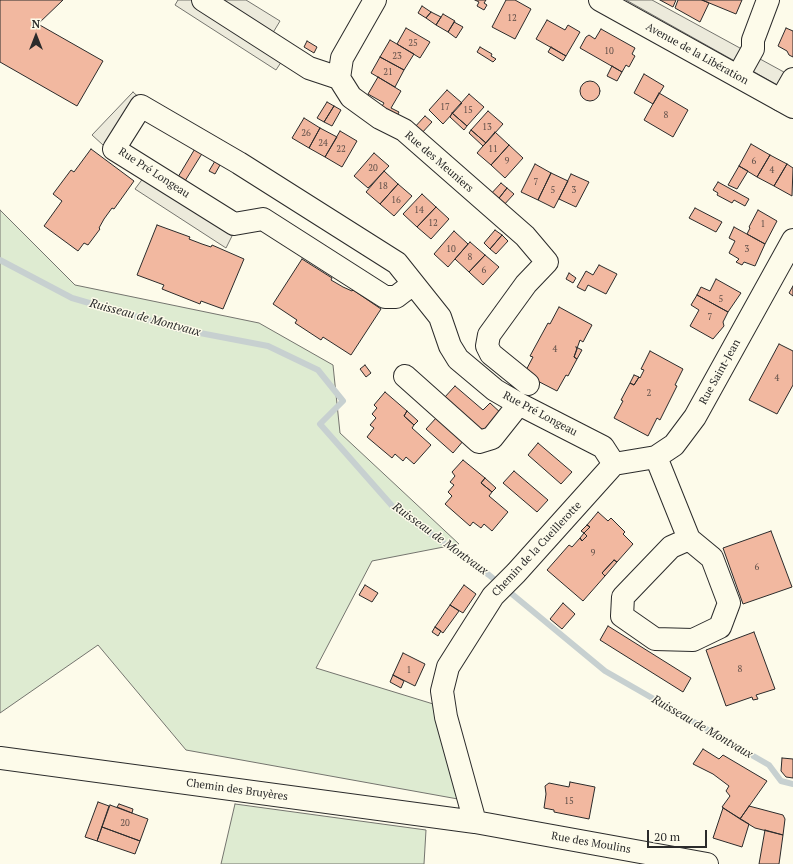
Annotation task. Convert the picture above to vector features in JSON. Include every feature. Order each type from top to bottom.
[{"type":"street","points":[[202,0],[309,68],[339,78],[342,58],[375,0]]},
{"type":"street","name":"Avenue de la Libération","points":[[600,0],[787,104]]},
{"type":"street","points":[[738,76],[752,49],[753,40],[768,0]]},
{"type":"street","name":"Rue des Meuniers","points":[[339,78],[351,97],[380,118],[404,130],[525,236],[547,262],[526,284],[489,335],[487,346],[491,354],[528,384]]},
{"type":"street","points":[[787,104],[793,79]]},
{"type":"street","name":"Rue Pré Longeau","points":[[413,284],[396,297],[385,297],[262,219],[234,224],[114,149],[141,106],[239,163],[397,263],[440,317],[450,346],[458,359],[495,390],[603,447],[614,464]]},
{"type":"street","name":"Rue Saint-Jean","points":[[614,464],[656,457],[674,445],[695,417],[793,240]]},
{"type":"street","points":[[405,376],[479,442],[492,438],[519,404]]},
{"type":"street","points":[[656,457],[689,539],[712,558],[728,604],[720,627],[693,640],[655,639],[622,616],[623,597],[672,547],[689,539]]},
{"type":"street","name":"Chemin de la Cueillerotte","points":[[475,822],[446,717],[442,691],[448,667],[493,596],[516,573],[614,464]]},
{"type":"street","name":"Chemin des Bruyères","points":[[0,758],[475,822]]},
{"type":"street","name":"Rue des Moulins","points":[[475,822],[707,864]]},
{"type":"green space","points":[[0,210],[75,285],[259,323],[333,365],[340,433],[459,544],[372,561],[316,668],[443,707],[469,801],[186,750],[98,645],[0,713]]},
{"type":"green space","points":[[235,804],[426,830],[424,864],[221,864]]},
{"type":"shaded area","points":[[178,0],[246,0],[280,21],[268,41],[287,53],[276,70],[175,5]]},
{"type":"shaded area","points":[[626,0],[652,0],[793,77],[781,87]]},
{"type":"shaded area","points":[[133,92],[144,102],[103,145],[92,135]]},
{"type":"shaded area","points":[[144,177],[233,234],[226,248],[135,189]]},
{"type":"building","points":[[0,0],[63,0],[38,24],[103,61],[77,106],[0,62]]},
{"type":"building","points":[[475,0],[486,0],[484,3],[487,5],[484,10],[477,6],[479,2]]},
{"type":"building","points":[[506,0],[515,0],[531,9],[515,39],[492,27]]},
{"type":"building","points":[[660,0],[676,0],[673,7]]},
{"type":"building","points":[[678,0],[702,0],[709,3],[700,22],[675,8]]},
{"type":"building","points":[[702,0],[742,0],[736,14]]},
{"type":"building","points":[[422,6],[431,12],[426,18],[418,13]]},
{"type":"building","points":[[431,12],[441,17],[436,25],[426,18]]},
{"type":"building","points":[[443,14],[455,21],[448,32],[436,25]]},
{"type":"building","points":[[547,20],[565,30],[568,25],[580,32],[566,56],[536,39]]},
{"type":"building","points":[[454,22],[463,27],[456,38],[448,32]]},
{"type":"building","points":[[406,28],[430,42],[420,58],[397,44]]},
{"type":"building","points":[[786,28],[793,31],[793,57],[789,55],[787,51],[778,46]]},
{"type":"building","points":[[601,29],[635,48],[632,54],[635,56],[629,67],[626,65],[622,72],[580,48],[586,37],[589,35],[595,39]]},
{"type":"building","points":[[390,40],[414,54],[404,70],[380,57]]},
{"type":"building","points":[[307,41],[317,47],[314,53],[304,47]]},
{"type":"building","points":[[480,47],[492,54],[491,56],[496,59],[493,62],[477,52]]},
{"type":"building","points":[[551,47],[566,56],[563,61],[548,52]]},
{"type":"building","points":[[380,57],[404,70],[395,87],[371,73]]},
{"type":"building","points":[[612,66],[622,72],[617,81],[607,76]]},
{"type":"building","points":[[644,74],[664,86],[653,104],[634,93]]},
{"type":"building","points":[[378,77],[401,91],[391,108],[399,112],[395,120],[379,111],[384,103],[368,94]]},
{"type":"building","points":[[590,81],[597,84],[600,91],[597,98],[590,101],[583,98],[580,91],[583,84]]},
{"type":"building","points":[[447,90],[462,103],[443,124],[429,110]]},
{"type":"building","points":[[659,93],[688,110],[673,137],[644,120]]},
{"type":"building","points":[[469,94],[484,107],[467,126],[452,113]]},
{"type":"building","points":[[327,102],[334,106],[324,122],[317,118]]},
{"type":"building","points":[[334,106],[341,110],[332,126],[324,122]]},
{"type":"building","points":[[488,111],[503,124],[486,143],[471,130]]},
{"type":"building","points":[[452,113],[467,126],[464,130],[450,117]]},
{"type":"building","points":[[425,116],[432,122],[420,135],[413,129]]},
{"type":"building","points":[[304,118],[320,128],[309,148],[292,138]]},
{"type":"building","points":[[320,128],[337,137],[325,157],[309,148]]},
{"type":"building","points":[[471,130],[486,143],[483,146],[469,133]]},
{"type":"building","points":[[340,131],[357,141],[342,167],[325,157]]},
{"type":"building","points":[[495,132],[509,145],[491,165],[477,153]]},
{"type":"building","points":[[751,144],[770,155],[757,177],[739,166]]},
{"type":"building","points":[[509,145],[523,158],[505,178],[491,165]]},
{"type":"building","points":[[196,147],[203,152],[185,181],[178,177]]},
{"type":"building","points":[[91,149],[134,181],[114,209],[112,208],[104,219],[99,228],[100,229],[88,245],[84,243],[78,251],[44,226],[62,201],[53,194],[71,170],[74,172]]},
{"type":"building","points":[[374,153],[389,166],[368,188],[354,176]]},
{"type":"building","points":[[770,155],[787,164],[774,186],[757,177]]},
{"type":"building","points":[[215,161],[220,165],[215,174],[209,171]]},
{"type":"building","points":[[535,164],[551,173],[538,200],[521,192]]},
{"type":"building","points":[[787,164],[793,168],[792,196],[774,186]]},
{"type":"building","points":[[739,166],[748,171],[737,189],[728,185]]},
{"type":"building","points":[[384,171],[398,184],[380,204],[366,192]]},
{"type":"building","points":[[551,173],[568,181],[554,208],[538,200]]},
{"type":"building","points":[[571,174],[589,182],[576,207],[559,199]]},
{"type":"building","points":[[718,182],[749,199],[745,206],[734,200],[732,203],[717,195],[718,193],[713,190]]},
{"type":"building","points":[[501,183],[507,188],[496,202],[489,196]]},
{"type":"building","points":[[398,184],[412,196],[394,216],[380,204]]},
{"type":"building","points":[[507,188],[514,194],[502,207],[496,202]]},
{"type":"building","points":[[422,194],[436,207],[417,227],[403,214]]},
{"type":"building","points":[[436,207],[449,219],[431,239],[417,227]]},
{"type":"building","points":[[695,208],[722,222],[716,232],[689,218]]},
{"type":"building","points":[[758,210],[777,221],[765,244],[747,234]]},
{"type":"building","points":[[157,225],[190,237],[189,239],[202,244],[211,247],[212,245],[244,259],[223,309],[201,301],[200,304],[162,289],[164,285],[137,275]]},
{"type":"building","points":[[734,227],[765,244],[755,266],[744,262],[742,265],[736,262],[739,259],[729,253],[735,241],[729,238]]},
{"type":"building","points":[[495,230],[502,235],[490,249],[484,243]]},
{"type":"building","points":[[454,231],[468,244],[448,267],[434,254]]},
{"type":"building","points":[[502,235],[508,241],[496,254],[490,249]]},
{"type":"building","points":[[470,242],[485,255],[469,272],[455,259]]},
{"type":"building","points":[[485,255],[499,267],[483,285],[469,272]]},
{"type":"building","points":[[302,259],[332,278],[331,280],[343,287],[352,291],[353,290],[381,309],[351,355],[323,337],[321,340],[295,323],[297,320],[273,304]]},
{"type":"building","points":[[599,265],[617,274],[606,294],[588,285],[585,291],[577,287],[586,271],[593,275]]},
{"type":"building","points":[[569,273],[576,278],[573,283],[566,279]]},
{"type":"building","points":[[716,279],[741,293],[728,312],[697,295],[701,287],[710,291]]},
{"type":"building","points":[[793,286],[793,296],[789,293]]},
{"type":"building","points":[[697,295],[728,312],[723,322],[724,326],[713,339],[690,326],[699,310],[691,305]]},
{"type":"building","points":[[559,307],[592,325],[583,342],[580,340],[574,357],[577,359],[568,376],[566,375],[557,391],[524,374],[533,357],[530,356],[548,323],[550,324]]},
{"type":"building","points":[[779,344],[793,351],[793,385],[777,414],[749,400]]},
{"type":"building","points":[[576,347],[582,350],[577,359],[574,357],[577,349]]},
{"type":"building","points":[[650,351],[683,369],[675,385],[677,386],[660,420],[657,418],[648,436],[614,418],[630,383],[634,385],[639,377],[640,378],[644,370],[641,369]]},
{"type":"building","points":[[365,365],[371,373],[366,377],[360,369]]},
{"type":"building","points":[[634,375],[639,377],[634,385],[630,383]]},
{"type":"building","points":[[455,386],[483,410],[490,403],[502,414],[484,433],[444,398]]},
{"type":"building","points":[[385,392],[407,411],[404,416],[414,425],[412,428],[431,445],[414,464],[406,457],[403,461],[395,454],[392,458],[367,437],[374,428],[370,425],[376,418],[372,414],[377,408],[374,405]]},
{"type":"building","points":[[407,411],[418,421],[414,425],[404,416]]},
{"type":"building","points":[[437,417],[464,440],[453,453],[426,429]]},
{"type":"building","points":[[538,443],[572,472],[561,484],[528,455]]},
{"type":"building","points":[[463,460],[485,478],[481,483],[492,492],[489,496],[508,512],[492,531],[484,524],[481,528],[473,522],[470,526],[445,504],[452,496],[448,492],[454,485],[450,482],[455,476],[452,472]]},
{"type":"building","points":[[514,471],[548,500],[537,512],[503,483]]},
{"type":"building","points":[[485,478],[496,488],[492,492],[481,483]]},
{"type":"building","points":[[598,512],[608,521],[611,518],[625,532],[623,534],[633,544],[617,562],[614,560],[602,573],[605,576],[583,601],[547,570],[569,545],[572,547],[580,538],[582,541],[587,536],[584,533],[590,527],[587,525]]},
{"type":"building","points":[[587,525],[590,527],[584,533],[581,531]]},
{"type":"building","points":[[771,531],[792,587],[743,604],[723,548]]},
{"type":"building","points":[[584,533],[587,536],[582,541],[580,538]]},
{"type":"building","points":[[614,560],[617,562],[605,576],[602,573]]},
{"type":"building","points":[[365,585],[378,593],[372,602],[359,595]]},
{"type":"building","points":[[464,585],[476,594],[463,613],[450,605]]},
{"type":"building","points":[[563,603],[575,614],[562,629],[550,619]]},
{"type":"building","points":[[450,605],[459,611],[443,633],[435,627]]},
{"type":"building","points":[[608,626],[691,678],[683,692],[600,640]]},
{"type":"building","points":[[435,627],[441,631],[438,636],[432,632]]},
{"type":"building","points":[[754,632],[775,689],[756,695],[758,699],[753,700],[752,697],[726,706],[706,650]]},
{"type":"building","points":[[403,653],[425,664],[415,686],[393,675]]},
{"type":"building","points":[[393,675],[404,681],[401,688],[390,682]]},
{"type":"building","points":[[703,749],[719,759],[723,755],[767,781],[740,819],[722,807],[730,796],[726,791],[729,786],[713,774],[693,764]]},
{"type":"building","points":[[782,758],[793,759],[793,778],[786,777],[781,771]]},
{"type":"building","points":[[570,782],[595,787],[589,819],[554,812],[554,810],[544,808],[546,794],[545,786],[549,783],[569,787]]},
{"type":"building","points":[[98,802],[109,806],[97,841],[85,837]]},
{"type":"building","points":[[119,804],[133,809],[132,813],[117,807]]},
{"type":"building","points":[[110,805],[148,819],[140,841],[102,827]]},
{"type":"building","points":[[749,806],[783,815],[785,819],[783,835],[755,828],[740,819]]},
{"type":"building","points":[[723,808],[749,824],[742,847],[713,838]]},
{"type":"building","points":[[102,827],[140,841],[135,854],[97,841]]},
{"type":"building","points":[[765,830],[783,835],[779,864],[759,864]]},
{"type":"waterway","name":"Ruisseau de Montvaux","points":[[0,260],[72,298],[179,329],[268,346],[318,370],[343,401],[320,424],[394,508],[489,575],[605,671],[769,765],[781,781],[793,784]]}]
